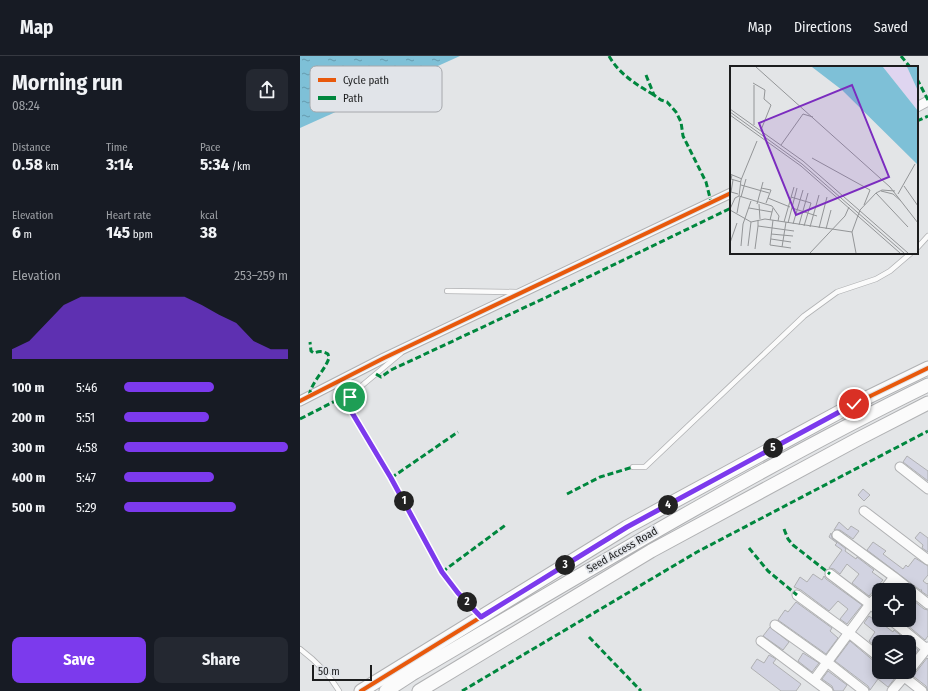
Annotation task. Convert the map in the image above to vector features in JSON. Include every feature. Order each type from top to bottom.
[{"type":"street","points":[[918,106],[928,101]]},
{"type":"street","points":[[300,401],[410,346],[730,193]]},
{"type":"street","points":[[361,691],[627,527],[854,404],[928,368]]},
{"type":"street","name":"Seed Access Road","points":[[386,691],[412,674],[643,538],[853,422],[928,385]]},
{"type":"street","name":"Seed Access Road","points":[[419,691],[651,551],[858,439],[928,403]]},
{"type":"street","points":[[900,467],[928,489]]},
{"type":"street","points":[[864,511],[928,560]]},
{"type":"street","points":[[837,535],[928,604]]},
{"type":"street","points":[[814,680],[870,604],[830,574]]},
{"type":"street","points":[[889,583],[894,577]]},
{"type":"street","points":[[797,595],[872,651]]},
{"type":"street","points":[[775,625],[828,662],[864,691]]},
{"type":"street","points":[[900,627],[928,648],[916,661]]},
{"type":"street","points":[[761,642],[828,691]]},
{"type":"street","points":[[892,691],[901,679]]},
{"type":"street","points":[[911,679],[922,691]]},
{"type":"lane","points":[[918,247],[928,236]]},
{"type":"lane","points":[[632,467],[645,467],[804,316],[837,292],[876,279],[890,271],[910,254]]},
{"type":"lane","points":[[447,291],[522,292]]},
{"type":"lane","points":[[410,346],[353,393],[350,397],[349,406],[391,478],[442,572],[458,593],[481,617]]},
{"type":"lane","points":[[300,649],[318,663],[339,691]]},
{"type":"water","points":[[300,56],[460,56],[438,66],[310,66],[310,112],[336,112],[300,128]]},
{"type":"building","points":[[907,456],[928,471],[928,481],[903,462]]},
{"type":"building","points":[[863,489],[870,495],[864,501],[858,495]]},
{"type":"building","points":[[839,522],[848,530],[851,526],[859,531],[853,539],[840,530],[834,530]]},
{"type":"building","points":[[920,532],[928,538],[928,552],[922,548],[923,545],[915,538]]},
{"type":"building","points":[[831,533],[832,538],[846,549],[845,551],[856,559],[857,557],[874,570],[872,572],[883,580],[880,583],[872,583],[872,593],[869,596],[852,583],[859,574],[847,564],[840,574],[834,569],[829,568],[842,550],[835,545],[837,543],[829,537]]},
{"type":"building","points":[[873,542],[886,551],[883,554],[903,569],[906,565],[908,567],[915,558],[928,566],[928,575],[923,581],[927,584],[928,583],[928,596],[916,587],[916,583],[911,583],[867,550]]},
{"type":"building","points":[[813,574],[822,580],[824,576],[862,605],[847,624],[840,619],[848,609],[838,601],[829,611],[801,590],[794,587],[800,577],[807,582]]},
{"type":"building","points":[[796,602],[832,628],[830,631],[838,638],[826,654],[778,620],[785,610],[788,612]]},
{"type":"building","points":[[916,603],[924,609],[928,610],[928,636],[925,640],[909,627],[916,627]]},
{"type":"building","points":[[869,616],[872,618],[872,627],[886,627],[900,635],[873,635],[875,632],[864,623]]},
{"type":"building","points":[[770,627],[789,642],[783,650],[763,636]]},
{"type":"building","points":[[872,636],[872,643],[869,641]]},
{"type":"building","points":[[850,641],[872,659],[872,679],[878,679],[870,690],[868,686],[835,661]]},
{"type":"building","points":[[803,653],[819,663],[812,672],[798,661]]},
{"type":"building","points":[[769,655],[776,659],[773,663],[801,684],[796,691],[781,691],[751,668],[757,659],[764,663]]},
{"type":"building","points":[[927,658],[928,691],[926,686],[916,678],[916,672]]},
{"type":"building","points":[[828,671],[847,685],[843,691],[834,691],[832,686],[822,679]]},
{"type":"building","points":[[878,679],[894,679],[888,687]]},
{"type":"marked path","points":[[609,56],[623,74],[654,95]]},
{"type":"marked path","points":[[901,56],[909,66]]},
{"type":"marked path","points":[[646,75],[654,95],[667,102],[676,112],[681,122],[683,136],[706,182],[711,202]]},
{"type":"marked path","points":[[918,81],[928,100]]},
{"type":"marked path","points":[[918,121],[928,116]]},
{"type":"marked path","points":[[376,374],[381,377],[391,370],[730,208]]},
{"type":"marked path","points":[[309,396],[329,358],[328,354],[324,352],[314,353],[311,351],[310,342]]},
{"type":"marked path","points":[[300,419],[341,398],[350,397]]},
{"type":"marked path","points":[[462,691],[697,552],[928,431]]},
{"type":"marked path","points":[[391,478],[458,432]]},
{"type":"marked path","points":[[567,494],[600,477],[633,467]]},
{"type":"marked path","points":[[442,572],[507,524]]},
{"type":"marked path","points":[[784,529],[788,539],[793,545],[830,574]]},
{"type":"marked path","points":[[749,548],[768,571],[797,595]]},
{"type":"marked path","points":[[589,637],[641,691]]},
{"type":"cycle path","points":[[300,401],[384,358],[730,193]]},
{"type":"cycle path","points":[[361,691],[627,527],[854,404],[928,368]]},
{"type":"route","points":[[350,397],[349,406],[351,411],[391,478],[442,572],[458,593],[481,617],[627,527],[854,404]]}]
